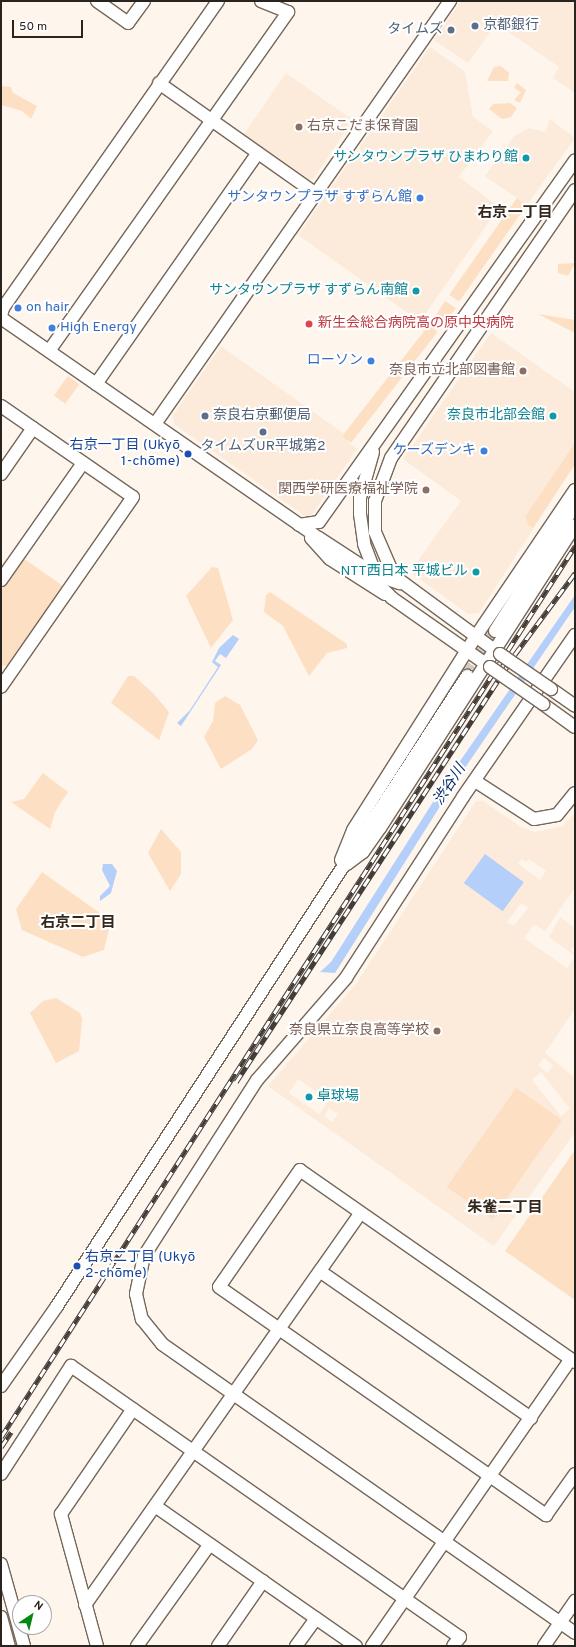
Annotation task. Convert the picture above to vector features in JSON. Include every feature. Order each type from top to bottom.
[{"type":"street","points":[[97,1],[128,23],[144,1]]},
{"type":"street","points":[[218,1],[3,308],[1,317],[299,525],[374,574],[402,585],[575,706]]},
{"type":"street","points":[[49,351],[288,12],[261,1]]},
{"type":"street","points":[[155,424],[450,1]]},
{"type":"street","points":[[160,83],[315,193]]},
{"type":"street","points":[[96,384],[258,153]]},
{"type":"street","points":[[299,525],[319,522],[575,161]]},
{"type":"street","points":[[402,585],[382,553],[374,517],[384,471],[575,190]]},
{"type":"street","points":[[1,406],[133,497],[3,680]]},
{"type":"street","points":[[1,474],[33,428]]},
{"type":"street","points":[[378,440],[366,471],[360,514],[364,544],[374,574],[392,598]]},
{"type":"street","points":[[1,580],[83,463]]},
{"type":"street","points":[[337,873],[353,830],[476,636],[575,490]]},
{"type":"street","points":[[495,631],[575,505]]},
{"type":"street","points":[[299,525],[330,559],[392,598],[575,727]]},
{"type":"street","points":[[337,873],[363,852],[497,652],[575,525]]},
{"type":"street","points":[[374,574],[380,565],[382,553]]},
{"type":"street","points":[[353,574],[374,574]]},
{"type":"street","points":[[575,635],[475,781],[339,987],[267,1067],[141,1263],[136,1294],[147,1328],[162,1344],[575,1633]]},
{"type":"street","points":[[1,1386],[169,1135],[337,873],[467,676]]},
{"type":"street","points":[[475,781],[534,819],[557,815],[575,793]]},
{"type":"street","points":[[372,1646],[490,1476],[573,1361],[300,1170],[219,1287],[279,1330],[490,1476],[546,1515],[575,1474]]},
{"type":"street","points":[[85,1605],[321,1272],[361,1213]]},
{"type":"street","points":[[321,1272],[531,1418]]},
{"type":"street","points":[[1,1474],[71,1366],[460,1637],[454,1646]]},
{"type":"street","points":[[96,1646],[61,1514],[133,1409]]},
{"type":"street","points":[[155,1506],[356,1646]]},
{"type":"street","points":[[137,1646],[210,1544]]},
{"type":"street","points":[[1,1564],[24,1646]]},
{"type":"street","points":[[218,1646],[263,1581]]},
{"type":"street","points":[[544,1646],[575,1601]]},
{"type":"street","points":[[1,1617],[9,1646]]},
{"type":"street","points":[[296,1646],[316,1618]]},
{"type":"shaded area","points":[[461,1],[575,1],[575,93],[553,78],[559,67],[496,23],[468,63],[434,40]]},
{"type":"shaded area","name":"サンタウンプラザ すずらん館","points":[[430,47],[465,72],[473,117],[493,131],[459,177],[499,207],[420,322],[298,235]]},
{"type":"shaded area","points":[[501,66],[509,73],[508,81],[487,81],[494,67]]},
{"type":"shaded area","name":"右京こだま保育園","points":[[286,73],[353,120],[313,179],[307,180],[244,134]]},
{"type":"shaded area","points":[[517,83],[526,90],[520,103],[514,100],[521,92],[514,88]]},
{"type":"shaded area","points":[[1,86],[11,87],[13,93],[37,106],[31,119],[22,111],[1,105]]},
{"type":"shaded area","points":[[510,103],[517,108],[511,117],[502,119],[489,109],[493,104]]},
{"type":"shaded area","name":"サンタウンプラザ ひまわり館","points":[[550,119],[575,138],[527,205],[485,176],[514,136],[529,128],[545,132]]},
{"type":"shaded area","points":[[517,198],[527,205],[459,302],[449,295]]},
{"type":"shaded area","points":[[575,263],[568,276],[558,273],[558,264]]},
{"type":"shaded area","points":[[445,301],[456,308],[442,327],[433,320]]},
{"type":"shaded area","points":[[538,314],[575,320],[575,333]]},
{"type":"shaded area","points":[[429,325],[438,332],[351,443],[342,436]]},
{"type":"shaded area","points":[[491,333],[575,392],[575,464],[479,613],[468,614],[410,572],[461,501],[403,459]]},
{"type":"shaded area","points":[[221,346],[350,438],[347,442],[357,449],[311,516],[305,516],[174,424],[173,415]]},
{"type":"shaded area","points":[[68,376],[79,384],[65,404],[54,395]]},
{"type":"shaded area","points":[[575,443],[575,464],[533,528],[529,526],[525,517]]},
{"type":"shaded area","points":[[23,558],[63,586],[8,665],[1,666],[1,590]]},
{"type":"shaded area","points":[[212,567],[218,568],[233,620],[211,648],[186,596]]},
{"type":"shaded area","points":[[270,592],[347,644],[347,648],[327,653],[309,676],[283,626],[264,612],[266,595]]},
{"type":"shaded area","points":[[128,676],[134,676],[153,693],[169,712],[159,740],[111,703]]},
{"type":"shaded area","points":[[225,696],[240,705],[258,740],[252,749],[221,769],[204,737],[213,721],[215,703]]},
{"type":"shaded area","points":[[43,773],[68,792],[55,812],[50,829],[11,802],[24,799]]},
{"type":"shaded area","name":"奈良県立奈良高等学校","points":[[476,801],[483,801],[521,827],[535,832],[563,826],[575,813],[575,888],[545,931],[534,924],[524,938],[567,968],[575,957],[575,1009],[545,1053],[575,1078],[575,1132],[494,1246],[268,1086],[356,984]],"holes":[[[522,859],[526,862],[529,859],[546,871],[540,880],[518,864]],[[521,903],[528,908],[514,926],[507,922]],[[544,1058],[553,1065],[548,1073],[538,1066]],[[541,1072],[570,1109],[561,1116],[532,1080]],[[298,1079],[329,1100],[319,1114],[289,1093]],[[329,1108],[338,1114],[332,1122],[324,1116]]]},
{"type":"shaded area","points":[[161,829],[181,852],[181,874],[170,891],[148,853]]},
{"type":"shaded area","points":[[42,872],[111,921],[104,950],[83,957],[22,930],[16,909]]},
{"type":"shaded area","points":[[560,917],[575,928],[575,946],[571,949],[575,956],[549,937]]},
{"type":"shaded area","points":[[56,998],[80,1013],[82,1019],[79,1051],[56,1063],[30,1013],[43,1001]]},
{"type":"shaded area","points":[[516,1088],[562,1120],[492,1219],[447,1187]]},
{"type":"shaded area","points":[[575,1150],[575,1300],[505,1251]]},
{"type":"water","name":"渋谷川","points":[[575,595],[575,607],[456,781],[335,973],[320,972],[331,962],[449,777]]},
{"type":"water","points":[[233,635],[239,639],[226,658],[220,654],[215,661],[221,665],[181,726],[177,723],[190,710],[218,667],[212,662],[219,648]]},
{"type":"water","points":[[485,854],[524,882],[503,911],[464,883]]},
{"type":"water","points":[[103,864],[112,864],[117,871],[111,893],[100,901],[100,896],[110,886],[102,870]]},
{"type":"tunnel","points":[[467,676],[495,631]]},
{"type":"railway","points":[[1,1437],[575,546]]},
{"type":"railway","points":[[236,1082],[515,654],[575,573]]},
{"type":"railway","points":[[1,1447],[11,1432]]},
{"type":"place","name":"京都銀行","points":[[475,26]]},
{"type":"place","name":"タイムズ","points":[[451,30]]},
{"type":"place","name":"右京こだま保育園","points":[[299,127]]},
{"type":"place","name":"サンタウンプラザ ひまわり館","points":[[526,158]]},
{"type":"place","name":"サンタウンプラザ すずらん館","points":[[420,198]]},
{"type":"place","name":"サンタウンプラザ すずらん南館","points":[[416,291]]},
{"type":"place","name":"on hair","points":[[18,308]]},
{"type":"place","name":"新生会総合病院高の原中央病院","points":[[309,324]]},
{"type":"place","name":"High Energy","points":[[52,328]]},
{"type":"place","name":"ローソン","points":[[371,361]]},
{"type":"place","name":"奈良市立北部図書館","points":[[523,371]]},
{"type":"place","name":"奈良右京郵便局","points":[[205,416]]},
{"type":"place","name":"奈良市北部会館","points":[[553,416]]},
{"type":"place","name":"タイムズUR平城第2","points":[[263,432]]},
{"type":"place","name":"ケーズデンキ","points":[[484,451]]},
{"type":"place","name":"右京一丁目 (Ukyō 1-chōme)","points":[[188,454]]},
{"type":"place","name":"関西学研医療福祉学院","points":[[426,490]]},
{"type":"place","name":"NTT西日本 平城ビル","points":[[476,572]]},
{"type":"place","name":"奈良県立奈良高等学校","points":[[437,1031]]},
{"type":"place","name":"卓球場","points":[[309,1097]]},
{"type":"place","name":"右京二丁目 (Ukyō 2-chōme)","points":[[77,1266]]},
{"type":"district","name":"右京一丁目","points":[[515,214]]},
{"type":"district","name":"右京二丁目","points":[[78,924]]},
{"type":"district","name":"朱雀二丁目","points":[[505,1209]]}]
